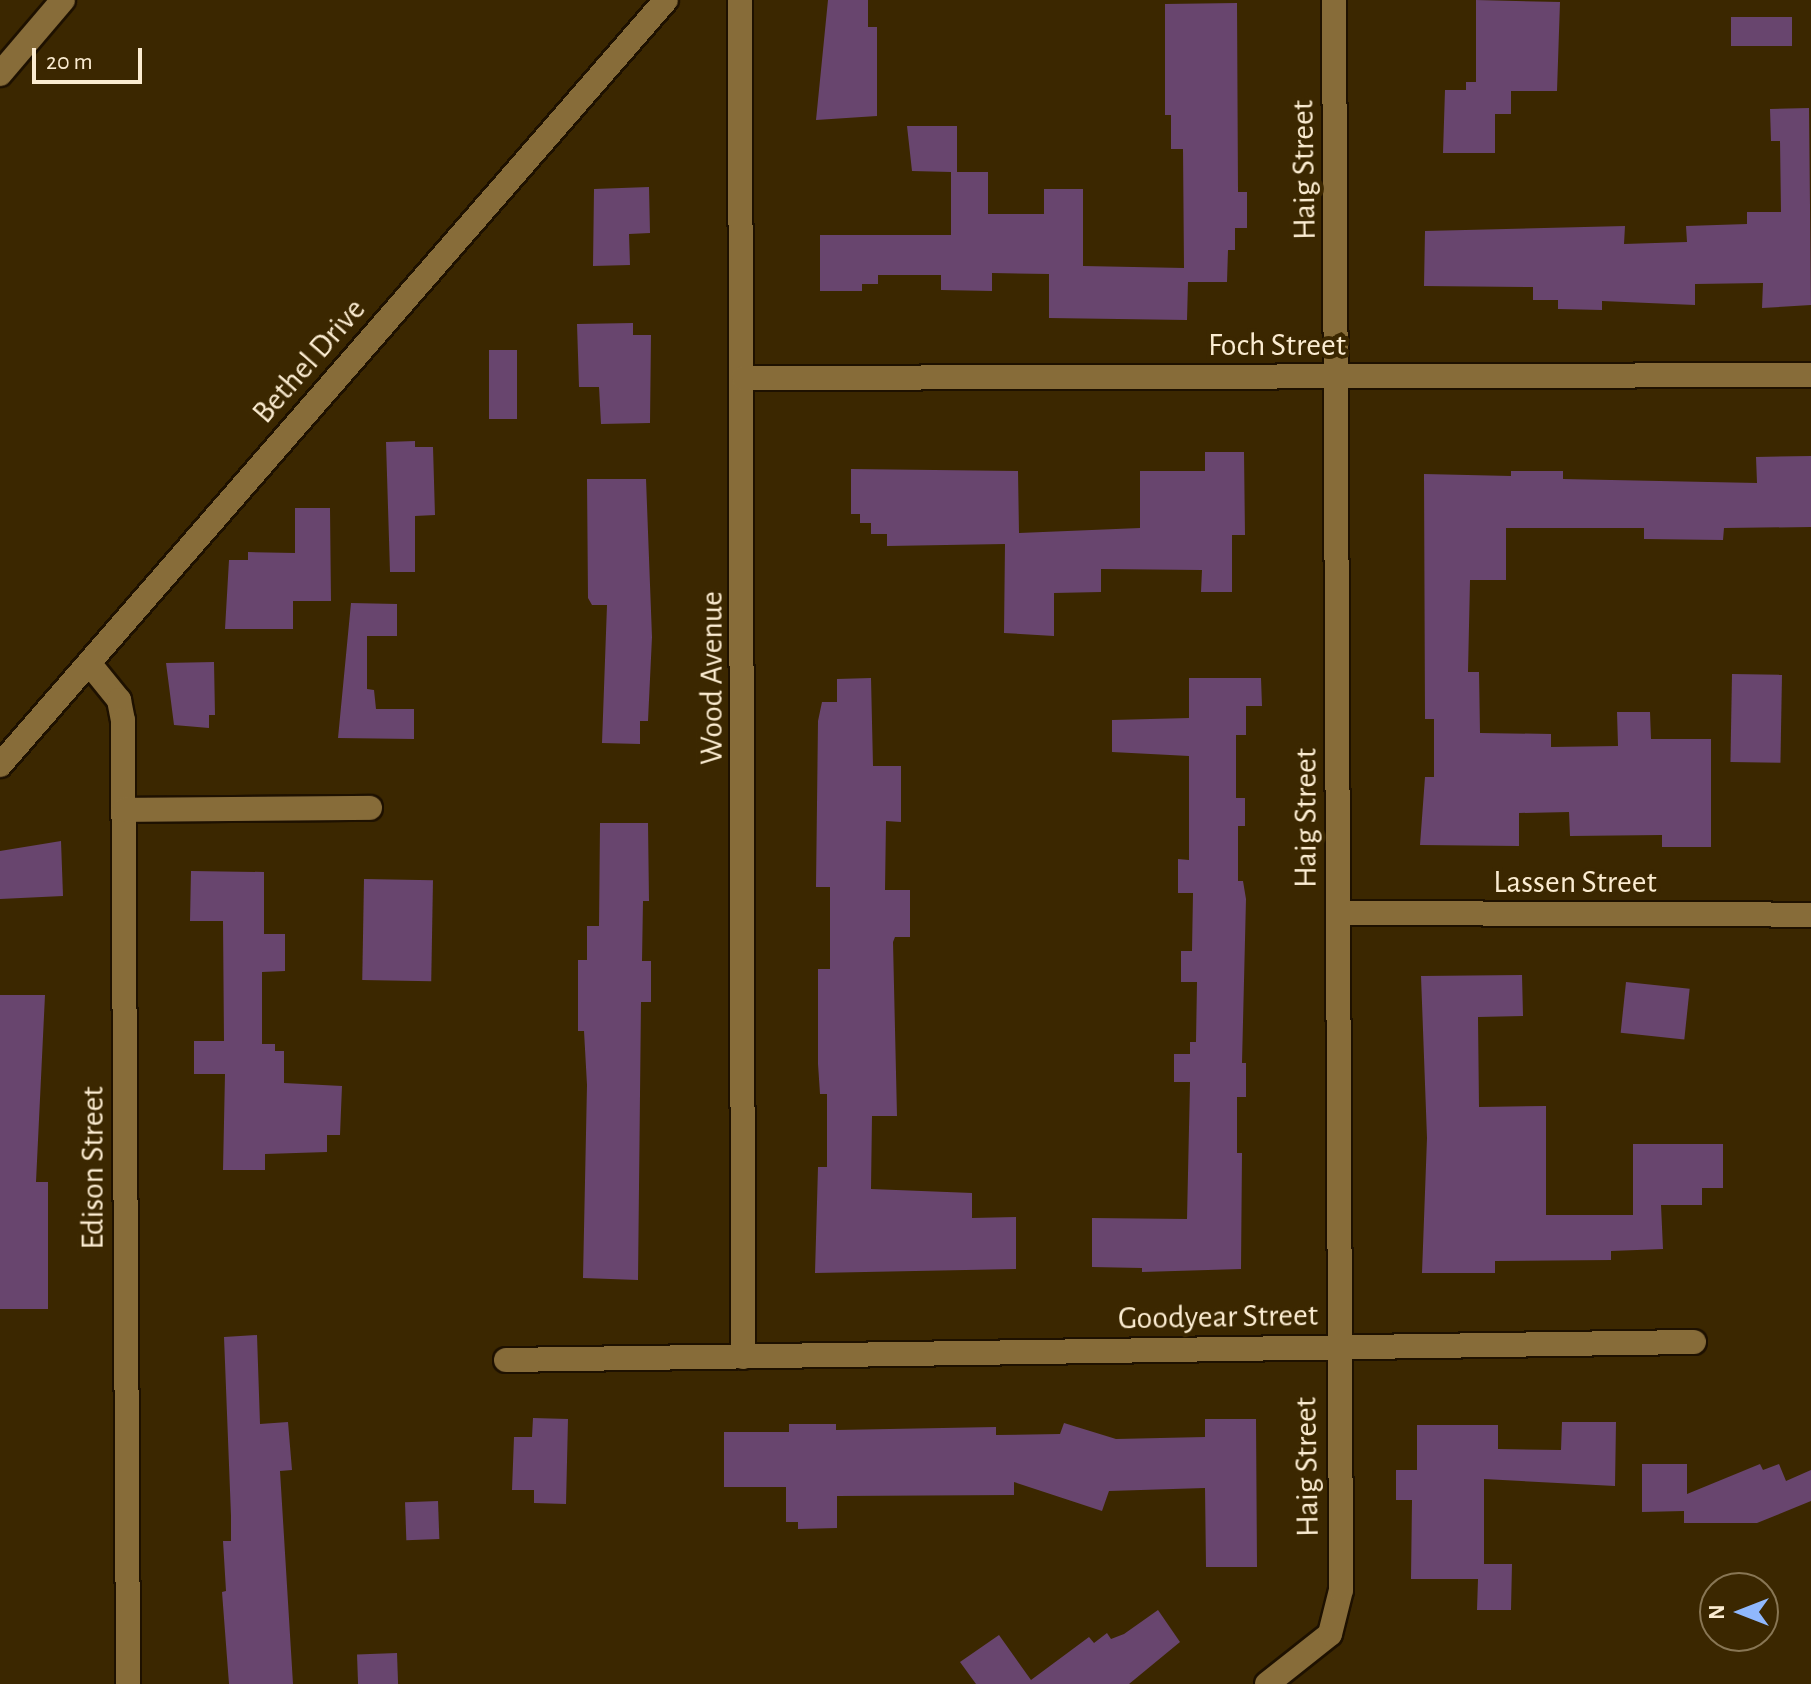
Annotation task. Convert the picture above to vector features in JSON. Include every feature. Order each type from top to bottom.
[{"type":"street","points":[[0,74],[63,0]]},
{"type":"street","name":"Bethel Drive","points":[[0,765],[666,0]]},
{"type":"street","name":"Wood Avenue","points":[[740,0],[744,378],[743,1357]]},
{"type":"street","name":"Haig Street","points":[[1267,1684],[1330,1634],[1341,1590],[1337,1347],[1338,376],[1334,0]]},
{"type":"street","name":"Foch Street","points":[[744,378],[1811,375]]},
{"type":"street","name":"Edison Street","points":[[89,663],[119,700],[124,810],[128,1684]]},
{"type":"street","points":[[124,810],[370,808]]},
{"type":"street","name":"Lassen Street","points":[[1338,913],[1811,915]]},
{"type":"street","name":"Goodyear Street","points":[[506,1360],[1694,1342]]},
{"type":"building","points":[[828,0],[868,0],[868,27],[877,27],[877,116],[816,120]]},
{"type":"building","points":[[1476,0],[1560,2],[1557,91],[1511,91],[1511,114],[1495,114],[1495,153],[1443,153],[1445,90],[1466,90],[1466,82],[1476,82]]},
{"type":"building","points":[[1237,3],[1238,192],[1247,192],[1247,228],[1235,228],[1235,250],[1228,250],[1227,282],[1188,282],[1187,320],[1049,318],[1049,274],[992,273],[992,291],[941,290],[941,275],[878,275],[878,284],[862,284],[862,291],[820,291],[820,235],[951,235],[951,172],[912,171],[907,126],[957,126],[957,172],[988,172],[988,214],[1044,214],[1044,189],[1083,189],[1083,266],[1184,268],[1183,149],[1171,149],[1171,115],[1165,115],[1165,4]]},
{"type":"building","points":[[1731,17],[1792,17],[1792,46],[1731,46]]},
{"type":"building","points":[[1809,108],[1811,305],[1762,308],[1763,283],[1695,284],[1695,305],[1602,301],[1602,310],[1558,309],[1558,300],[1533,300],[1533,287],[1424,286],[1425,231],[1625,226],[1624,244],[1687,242],[1686,226],[1747,224],[1747,212],[1781,212],[1780,141],[1771,141],[1770,109]]},
{"type":"building","points":[[649,187],[650,233],[629,234],[630,265],[593,266],[594,189]]},
{"type":"building","points":[[633,323],[633,335],[651,335],[650,423],[601,424],[599,387],[579,387],[577,324]]},
{"type":"building","points":[[489,350],[517,350],[517,419],[489,419]]},
{"type":"building","points":[[415,441],[415,447],[433,447],[435,515],[415,516],[415,572],[390,572],[386,442]]},
{"type":"building","points":[[1205,452],[1244,452],[1245,535],[1232,535],[1232,592],[1201,592],[1202,570],[1101,569],[1101,592],[1054,593],[1054,636],[1004,633],[1005,544],[887,546],[887,534],[871,534],[871,523],[860,523],[860,514],[851,514],[851,469],[1018,471],[1019,533],[1140,528],[1140,471],[1205,471]]},
{"type":"building","points":[[1811,456],[1811,527],[1724,528],[1723,540],[1644,539],[1644,528],[1506,528],[1506,580],[1470,580],[1468,672],[1479,672],[1480,733],[1551,734],[1551,747],[1618,746],[1617,712],[1650,712],[1651,739],[1711,739],[1711,847],[1662,847],[1662,835],[1570,836],[1569,812],[1519,813],[1519,846],[1420,845],[1425,777],[1434,777],[1434,719],[1425,719],[1424,474],[1511,476],[1511,471],[1563,471],[1563,479],[1757,483],[1756,457]]},
{"type":"building","points":[[587,479],[646,479],[652,637],[648,721],[640,721],[640,744],[602,743],[607,605],[592,605],[588,598]]},
{"type":"building","points":[[295,508],[330,508],[331,601],[293,601],[293,629],[225,629],[229,560],[248,560],[248,552],[295,553]]},
{"type":"building","points":[[351,603],[397,604],[397,636],[367,636],[367,689],[374,690],[376,709],[414,709],[414,739],[338,738]]},
{"type":"building","points":[[214,662],[215,715],[209,715],[209,728],[174,725],[166,663]]},
{"type":"building","points":[[1732,674],[1782,675],[1780,763],[1730,762]]},
{"type":"building","points":[[871,678],[873,766],[901,766],[901,822],[886,821],[885,890],[910,890],[910,937],[895,937],[893,942],[897,1116],[872,1116],[871,1189],[972,1193],[972,1218],[1016,1217],[1016,1269],[815,1273],[818,1167],[827,1167],[827,1094],[820,1094],[818,1064],[818,969],[830,969],[830,887],[816,887],[818,721],[822,702],[837,702],[837,679]]},
{"type":"building","points":[[1189,678],[1261,678],[1262,706],[1246,706],[1246,735],[1236,735],[1236,798],[1245,798],[1245,826],[1238,826],[1238,881],[1243,881],[1246,899],[1242,1063],[1246,1063],[1246,1097],[1237,1097],[1237,1153],[1242,1153],[1241,1269],[1142,1272],[1142,1268],[1092,1267],[1092,1218],[1187,1219],[1190,1082],[1174,1082],[1174,1054],[1190,1054],[1190,1042],[1196,1042],[1197,982],[1181,982],[1181,951],[1192,951],[1193,893],[1178,893],[1178,859],[1189,860],[1189,756],[1112,752],[1112,720],[1189,718]]},
{"type":"building","points":[[600,823],[648,823],[649,901],[643,901],[642,961],[651,961],[651,1002],[641,1002],[638,1280],[583,1278],[587,1085],[584,1031],[578,1031],[578,960],[587,960],[587,926],[599,926]]},
{"type":"building","points":[[61,841],[63,896],[0,899],[0,851]]},
{"type":"building","points":[[191,871],[264,872],[264,934],[285,934],[285,971],[262,972],[262,1044],[275,1044],[275,1051],[284,1051],[284,1083],[342,1086],[340,1135],[327,1135],[327,1152],[265,1154],[265,1170],[223,1170],[225,1074],[194,1074],[194,1041],[224,1041],[223,921],[190,921]]},
{"type":"building","points":[[364,879],[433,880],[431,981],[362,980]]},
{"type":"building","points":[[1522,975],[1523,1016],[1478,1017],[1479,1107],[1546,1106],[1546,1215],[1633,1215],[1633,1144],[1723,1144],[1723,1188],[1702,1188],[1702,1205],[1661,1205],[1663,1249],[1611,1251],[1611,1260],[1495,1261],[1495,1273],[1422,1273],[1427,1138],[1421,976]]},
{"type":"building","points":[[1626,982],[1690,989],[1684,1039],[1621,1033]]},
{"type":"building","points":[[0,995],[45,995],[36,1182],[48,1182],[48,1309],[0,1309]]},
{"type":"building","points":[[257,1335],[260,1424],[288,1422],[292,1470],[280,1471],[293,1684],[229,1684],[222,1592],[226,1591],[223,1541],[231,1541],[224,1337]]},
{"type":"building","points":[[533,1418],[568,1419],[566,1504],[534,1503],[534,1490],[512,1490],[514,1437],[532,1437]]},
{"type":"building","points":[[1205,1419],[1256,1419],[1257,1567],[1206,1567],[1205,1488],[1109,1491],[1102,1511],[1014,1482],[1014,1495],[837,1496],[837,1528],[798,1529],[798,1522],[786,1522],[786,1487],[724,1487],[724,1432],[789,1432],[789,1424],[836,1424],[836,1430],[996,1427],[996,1435],[1060,1434],[1064,1423],[1116,1439],[1205,1437]]},
{"type":"building","points":[[1562,1422],[1616,1422],[1615,1486],[1484,1479],[1484,1564],[1512,1564],[1511,1610],[1477,1610],[1478,1579],[1411,1579],[1412,1500],[1396,1500],[1396,1470],[1417,1470],[1417,1425],[1498,1425],[1498,1449],[1561,1450]]},
{"type":"building","points":[[1642,1464],[1687,1464],[1687,1494],[1760,1464],[1763,1470],[1779,1464],[1786,1481],[1811,1470],[1811,1501],[1757,1523],[1684,1523],[1684,1511],[1642,1512]]},
{"type":"building","points":[[438,1501],[439,1539],[406,1540],[405,1502]]},
{"type":"building","points":[[1158,1610],[1180,1642],[1129,1684],[976,1684],[960,1662],[999,1635],[1031,1680],[1089,1637],[1094,1643],[1107,1633],[1111,1639],[1124,1634]]},
{"type":"building","points":[[397,1653],[398,1684],[358,1684],[357,1654]]}]
